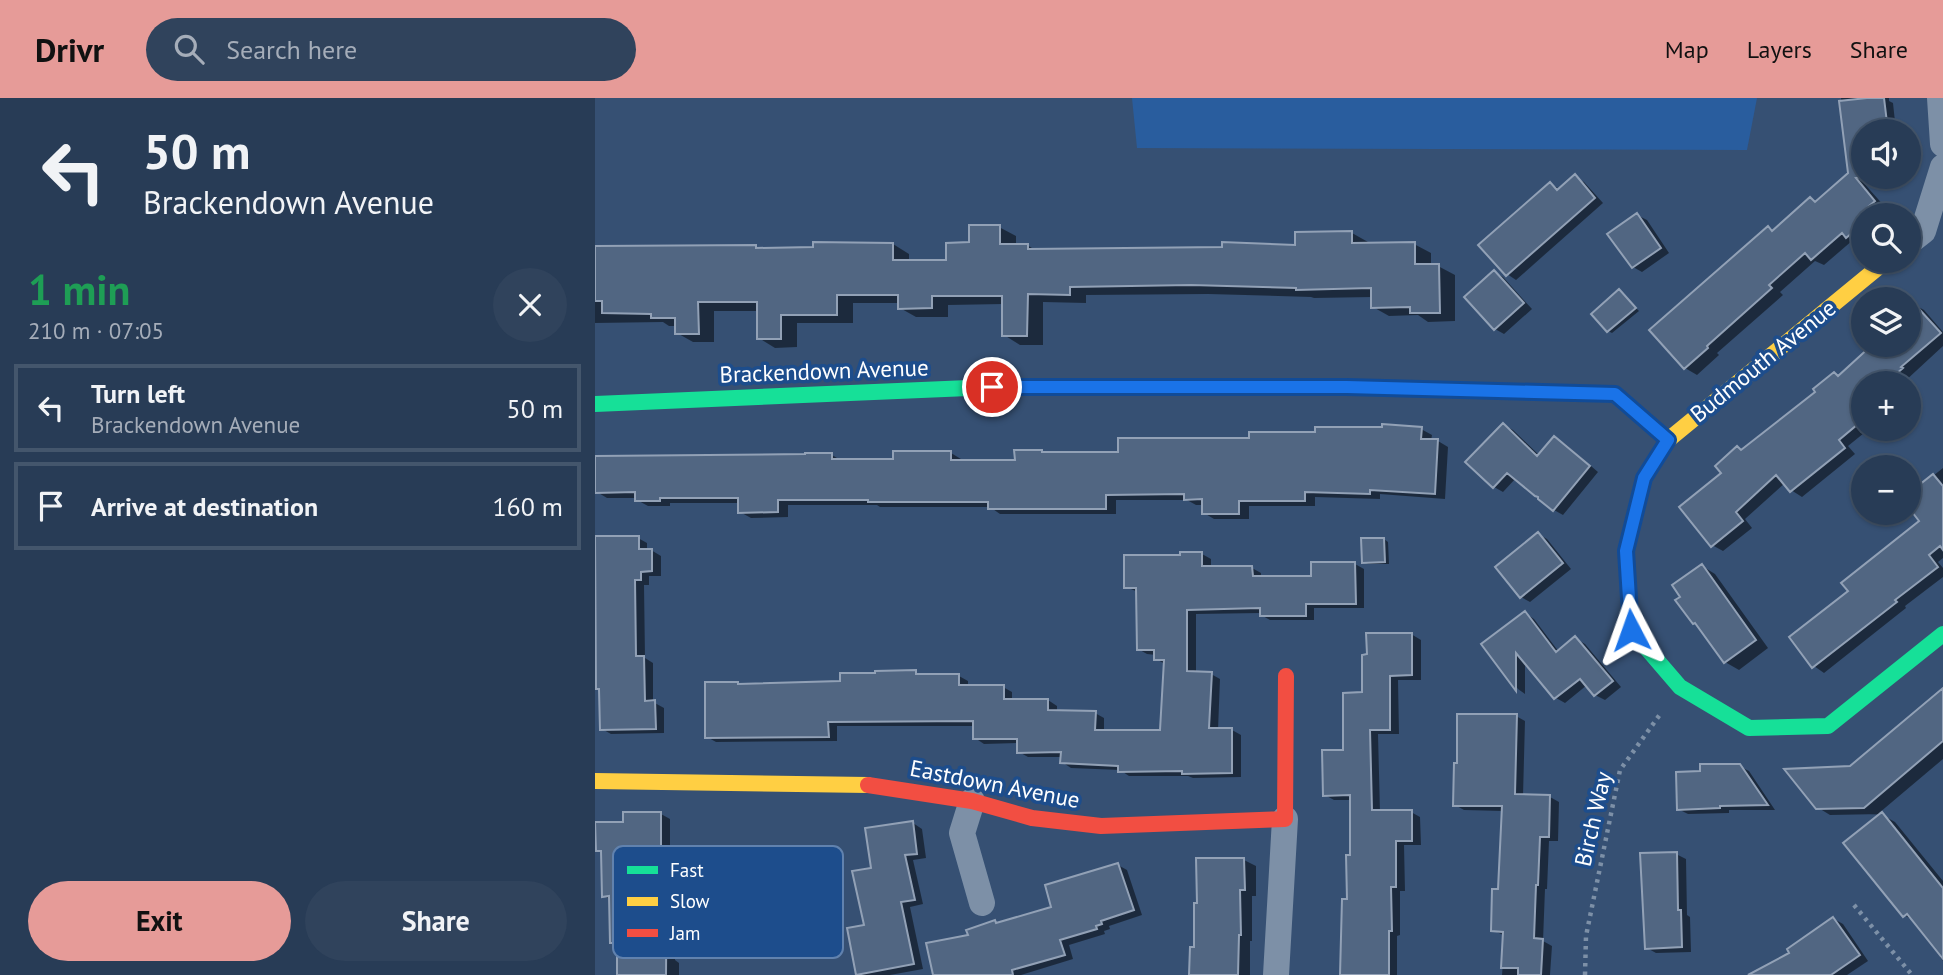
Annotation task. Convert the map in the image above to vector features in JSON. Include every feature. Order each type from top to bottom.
[{"type":"street","points":[[1940,98],[1943,144]]},
{"type":"street","points":[[1925,238],[1943,167]]},
{"type":"street","name":"Budmouth Avenue","points":[[1872,273],[1668,440],[1644,478],[1626,551],[1631,630],[1680,687],[1749,728],[1828,726],[1943,634]]},
{"type":"street","name":"Brackendown Avenue","points":[[595,404],[992,387],[1347,387],[1615,394],[1668,440]]},
{"type":"street","points":[[1276,975],[1285,819],[1286,676]]},
{"type":"street","name":"Eastdown Avenue","points":[[595,781],[877,785],[972,801],[1032,818],[1101,826],[1285,819]]},
{"type":"street","points":[[972,801],[962,834],[982,903]]},
{"type":"path","name":"Birch Way","points":[[1585,975],[1586,936],[1620,770],[1680,687]]},
{"type":"path","points":[[1854,905],[1912,975]]},
{"type":"shaded area","points":[[1132,98],[1757,98],[1747,150],[1137,148]]},
{"type":"building","points":[[1884,98],[1887,119],[1851,119],[1851,189],[1865,189],[1875,201],[1851,203],[1851,234],[1846,238],[1842,233],[1811,260],[1805,253],[1769,285],[1772,288],[1684,369],[1649,330],[1768,226],[1772,231],[1810,197],[1815,202],[1848,173],[1839,101]]},
{"type":"building","points":[[1575,174],[1595,198],[1506,276],[1478,245],[1550,182],[1557,190]]},
{"type":"building","points":[[1637,213],[1661,248],[1632,268],[1607,234]]},
{"type":"building","points":[[969,225],[1000,225],[1000,244],[1028,244],[1028,249],[1222,247],[1222,242],[1295,245],[1295,232],[1352,231],[1352,243],[1415,242],[1415,264],[1439,264],[1440,313],[1410,313],[1410,307],[1371,308],[1371,288],[1296,290],[1191,285],[1070,287],[1070,295],[1028,294],[1027,336],[1002,336],[1002,296],[932,296],[932,308],[898,309],[898,295],[837,295],[837,315],[781,315],[781,339],[757,339],[757,302],[698,302],[699,334],[675,334],[675,318],[651,318],[651,314],[602,313],[602,301],[595,301],[595,246],[756,245],[756,248],[813,247],[813,242],[893,243],[893,260],[946,260],[946,243],[969,242]]},
{"type":"building","points":[[1494,270],[1524,303],[1494,330],[1464,297]]},
{"type":"building","points":[[1619,289],[1636,308],[1607,332],[1591,314]]},
{"type":"building","points":[[1921,311],[1941,333],[1921,350]]},
{"type":"building","points":[[1859,357],[1913,357],[1900,371],[1851,371],[1851,430],[1839,440],[1845,448],[1790,492],[1776,475],[1736,512],[1743,521],[1711,547],[1679,507],[1721,473],[1715,466],[1737,446],[1741,450],[1815,392],[1813,389],[1834,372],[1838,376]]},
{"type":"building","points":[[1503,423],[1537,456],[1554,436],[1590,466],[1553,511],[1507,473],[1493,488],[1465,462]]},
{"type":"building","points":[[1382,424],[1422,427],[1421,439],[1438,439],[1435,494],[1370,490],[1370,494],[1305,492],[1305,501],[1239,501],[1239,514],[1202,514],[1202,499],[1184,500],[1184,494],[1106,495],[1106,509],[988,509],[988,502],[778,500],[778,512],[738,513],[738,498],[660,498],[660,501],[635,501],[635,492],[595,493],[595,456],[832,453],[832,459],[893,459],[893,451],[951,451],[951,460],[1015,460],[1014,450],[1118,452],[1118,438],[1249,438],[1249,432],[1315,432],[1315,427],[1382,427]]},
{"type":"building","points":[[1933,474],[1943,486],[1943,550],[1940,546],[1929,555],[1938,567],[1812,668],[1789,637],[1848,591],[1841,583],[1914,525],[1921,525],[1921,484]]},
{"type":"building","points":[[1538,532],[1563,563],[1520,598],[1495,567]]},
{"type":"building","points":[[595,536],[639,536],[639,549],[652,549],[652,571],[641,572],[641,580],[635,580],[636,656],[644,656],[645,701],[655,700],[656,729],[600,730],[599,689],[596,689]]},
{"type":"building","points":[[1361,538],[1384,538],[1385,562],[1362,563]]},
{"type":"building","points":[[1180,552],[1202,552],[1202,566],[1252,566],[1253,576],[1311,576],[1311,562],[1355,562],[1356,604],[1306,604],[1306,616],[1260,616],[1260,608],[1187,610],[1187,671],[1212,672],[1209,728],[1232,728],[1232,773],[1118,772],[1118,766],[1060,763],[1061,752],[1017,753],[1017,739],[973,739],[973,721],[828,722],[829,737],[705,738],[705,682],[738,684],[840,681],[840,673],[916,670],[916,674],[959,674],[959,685],[1004,685],[1004,699],[1048,699],[1048,710],[1096,711],[1095,730],[1160,730],[1164,660],[1154,660],[1154,650],[1137,650],[1136,588],[1124,588],[1124,555],[1180,555]]},
{"type":"building","points":[[1702,564],[1756,640],[1724,663],[1675,600],[1680,597],[1672,585]]},
{"type":"building","points":[[1525,611],[1556,652],[1575,636],[1613,681],[1594,696],[1580,679],[1554,699],[1516,653],[1516,691],[1481,644]]},
{"type":"building","points":[[1366,633],[1412,633],[1412,675],[1390,676],[1390,730],[1370,730],[1372,810],[1412,810],[1412,841],[1396,841],[1396,887],[1391,887],[1389,975],[1340,975],[1342,899],[1347,899],[1346,855],[1350,855],[1350,795],[1323,796],[1322,750],[1343,750],[1343,693],[1362,692],[1362,655],[1367,654]]},
{"type":"building","points":[[1943,688],[1943,741],[1864,808],[1816,809],[1784,769],[1850,766]]},
{"type":"building","points":[[1457,714],[1517,714],[1515,794],[1550,795],[1549,837],[1540,837],[1536,885],[1534,938],[1543,939],[1541,975],[1518,975],[1518,968],[1501,968],[1503,932],[1491,931],[1492,889],[1498,889],[1502,806],[1453,806],[1454,763],[1457,763]]},
{"type":"building","points":[[1700,764],[1740,764],[1768,805],[1677,810],[1676,772],[1700,771]]},
{"type":"building","points":[[623,812],[661,812],[661,846],[613,846],[613,943],[610,943],[609,896],[602,897],[601,851],[596,851],[595,822],[623,822]]},
{"type":"building","points":[[1882,812],[1943,888],[1943,959],[1907,914],[1903,917],[1843,843]]},
{"type":"building","points":[[913,821],[917,854],[905,855],[915,900],[901,902],[914,964],[856,975],[847,928],[864,925],[852,871],[871,868],[865,828]]},
{"type":"building","points":[[1677,852],[1682,947],[1645,949],[1640,853]]},
{"type":"building","points":[[1196,858],[1244,858],[1245,890],[1240,890],[1238,975],[1189,975],[1190,947],[1194,947],[1194,903],[1197,903]]},
{"type":"building","points":[[1118,863],[1134,910],[1101,921],[1102,924],[1096,926],[1097,929],[1060,940],[1065,955],[1012,970],[1013,975],[933,975],[926,943],[968,935],[966,930],[995,920],[996,923],[1051,907],[1045,885]]},
{"type":"building","points":[[1833,917],[1860,955],[1831,975],[1748,975],[1789,953],[1787,949]]},
{"type":"building","points":[[617,958],[666,958],[666,975],[617,975]]},
{"type":"traffic: fast","points":[[595,404],[1041,387]]},
{"type":"traffic: fast","points":[[1640,493],[1626,551],[1631,630],[1680,687],[1749,728],[1828,726],[1943,634]]},
{"type":"traffic: slow","points":[[1640,493],[1644,478],[1668,440],[1871,273]]},
{"type":"traffic: slow","points":[[1541,392],[1615,394],[1668,440]]},
{"type":"traffic: slow","points":[[595,781],[868,785]]},
{"type":"traffic: jam","points":[[1041,387],[1348,387],[1541,392]]},
{"type":"traffic: jam","points":[[868,785],[972,801],[1032,818],[1101,826],[1285,819],[1286,676]]},
{"type":"route","points":[[992,387],[1347,387],[1615,394],[1668,440],[1644,478],[1626,551],[1631,630]]}]
